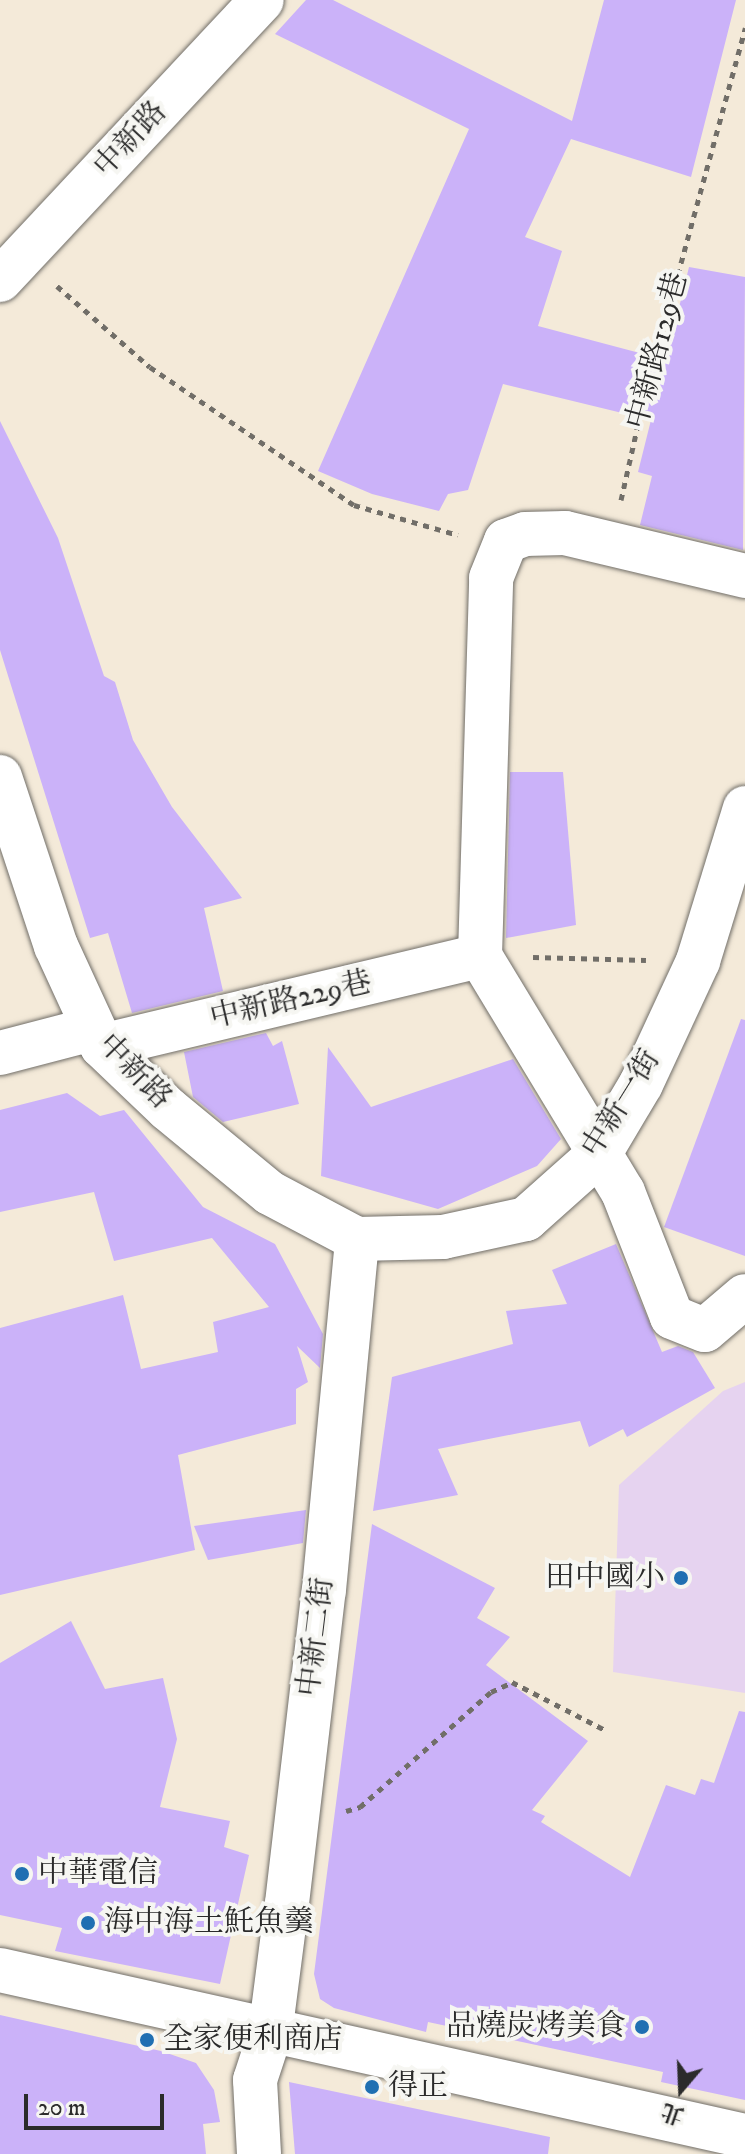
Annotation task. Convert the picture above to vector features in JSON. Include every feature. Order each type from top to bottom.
[{"type":"street","name":"中新路","points":[[11,267],[262,0]]},
{"type":"street","points":[[745,576],[565,533],[525,534],[506,541],[491,578],[480,956],[623,1192],[672,1317],[705,1330],[745,1296]]},
{"type":"street","name":"中新路","points":[[0,777],[56,946],[97,1037],[168,1109],[270,1193],[357,1239]]},
{"type":"street","name":"中新一街","points":[[357,1239],[443,1237],[526,1219],[600,1153],[641,1084],[698,961],[745,808]]},
{"type":"street","name":"中新路229巷","points":[[0,1053],[97,1037],[480,956]]},
{"type":"street","name":"中新二街","points":[[259,2154],[255,2080],[270,2034],[325,1576],[357,1239]]},
{"type":"street","points":[[0,1970],[270,2034],[745,2136]]},
{"type":"path","name":"中新路129巷","points":[[613,544],[643,402],[745,28]]},
{"type":"path","points":[[11,267],[150,367],[354,505],[461,536],[506,541]]},
{"type":"path","points":[[480,956],[698,961]]},
{"type":"path","points":[[295,1826],[360,1807],[491,1692],[512,1682],[607,1731]]},
{"type":"shaded area","name":"田中國小","points":[[745,1382],[745,1693],[613,1672],[619,1485],[723,1391]]},
{"type":"building","points":[[306,0],[333,0],[572,121],[604,0],[736,0],[691,177],[571,139],[525,237],[562,251],[538,326],[666,360],[689,267],[745,277],[743,550],[640,525],[652,476],[638,472],[651,420],[503,384],[468,490],[448,494],[439,511],[372,494],[318,471],[469,129],[275,34]]},
{"type":"building","points":[[0,421],[58,538],[104,676],[115,682],[133,740],[172,807],[242,898],[204,908],[223,991],[132,1013],[108,933],[90,938],[0,650]]},
{"type":"building","points":[[510,772],[563,772],[576,925],[506,938]]},
{"type":"building","points":[[741,1019],[745,1020],[745,1256],[664,1227]]},
{"type":"building","points":[[266,1033],[273,1046],[282,1041],[299,1104],[223,1122],[193,1097],[184,1052]]},
{"type":"building","points":[[328,1047],[371,1107],[513,1059],[561,1139],[537,1166],[438,1209],[321,1176]]},
{"type":"building","points":[[67,1093],[100,1116],[124,1110],[203,1207],[275,1244],[323,1334],[320,1368],[297,1346],[308,1382],[296,1389],[296,1424],[178,1455],[195,1550],[0,1595],[0,1328],[123,1295],[141,1369],[218,1352],[213,1322],[269,1307],[212,1238],[114,1261],[94,1192],[0,1212],[0,1110]]},
{"type":"building","points":[[616,1244],[662,1352],[678,1346],[693,1352],[715,1388],[627,1437],[623,1429],[589,1447],[580,1421],[438,1449],[458,1495],[373,1511],[392,1377],[513,1344],[506,1311],[567,1304],[552,1270]]},
{"type":"building","points":[[306,1510],[303,1543],[208,1560],[194,1526]]},
{"type":"building","points":[[372,1524],[495,1588],[477,1618],[510,1637],[486,1665],[588,1741],[532,1810],[545,1816],[541,1822],[630,1877],[666,1785],[695,1795],[701,1779],[714,1783],[739,1711],[745,1712],[745,2100],[661,2082],[663,2072],[428,2022],[426,2032],[334,2008],[320,1999],[314,1974]]},
{"type":"building","points":[[71,1621],[105,1689],[163,1678],[177,1739],[160,1807],[230,1821],[224,1847],[249,1855],[220,1984],[55,1951],[62,1928],[0,1915],[0,1663]]},
{"type":"building","points":[[0,2015],[161,2051],[196,2063],[214,2090],[220,2122],[203,2124],[206,2154],[0,2154]]},
{"type":"building","points":[[289,2082],[550,2137],[548,2154],[295,2154]]},
{"type":"place","name":"田中國小","points":[[681,1578]]},
{"type":"place","name":"中華電信","points":[[22,1874]]},
{"type":"place","name":"海中海土魠魚羹","points":[[88,1923]]},
{"type":"place","name":"品燒炭烤美食","points":[[642,2027]]},
{"type":"place","name":"全家便利商店","points":[[147,2040]]},
{"type":"place","name":"得正","points":[[372,2087]]}]
